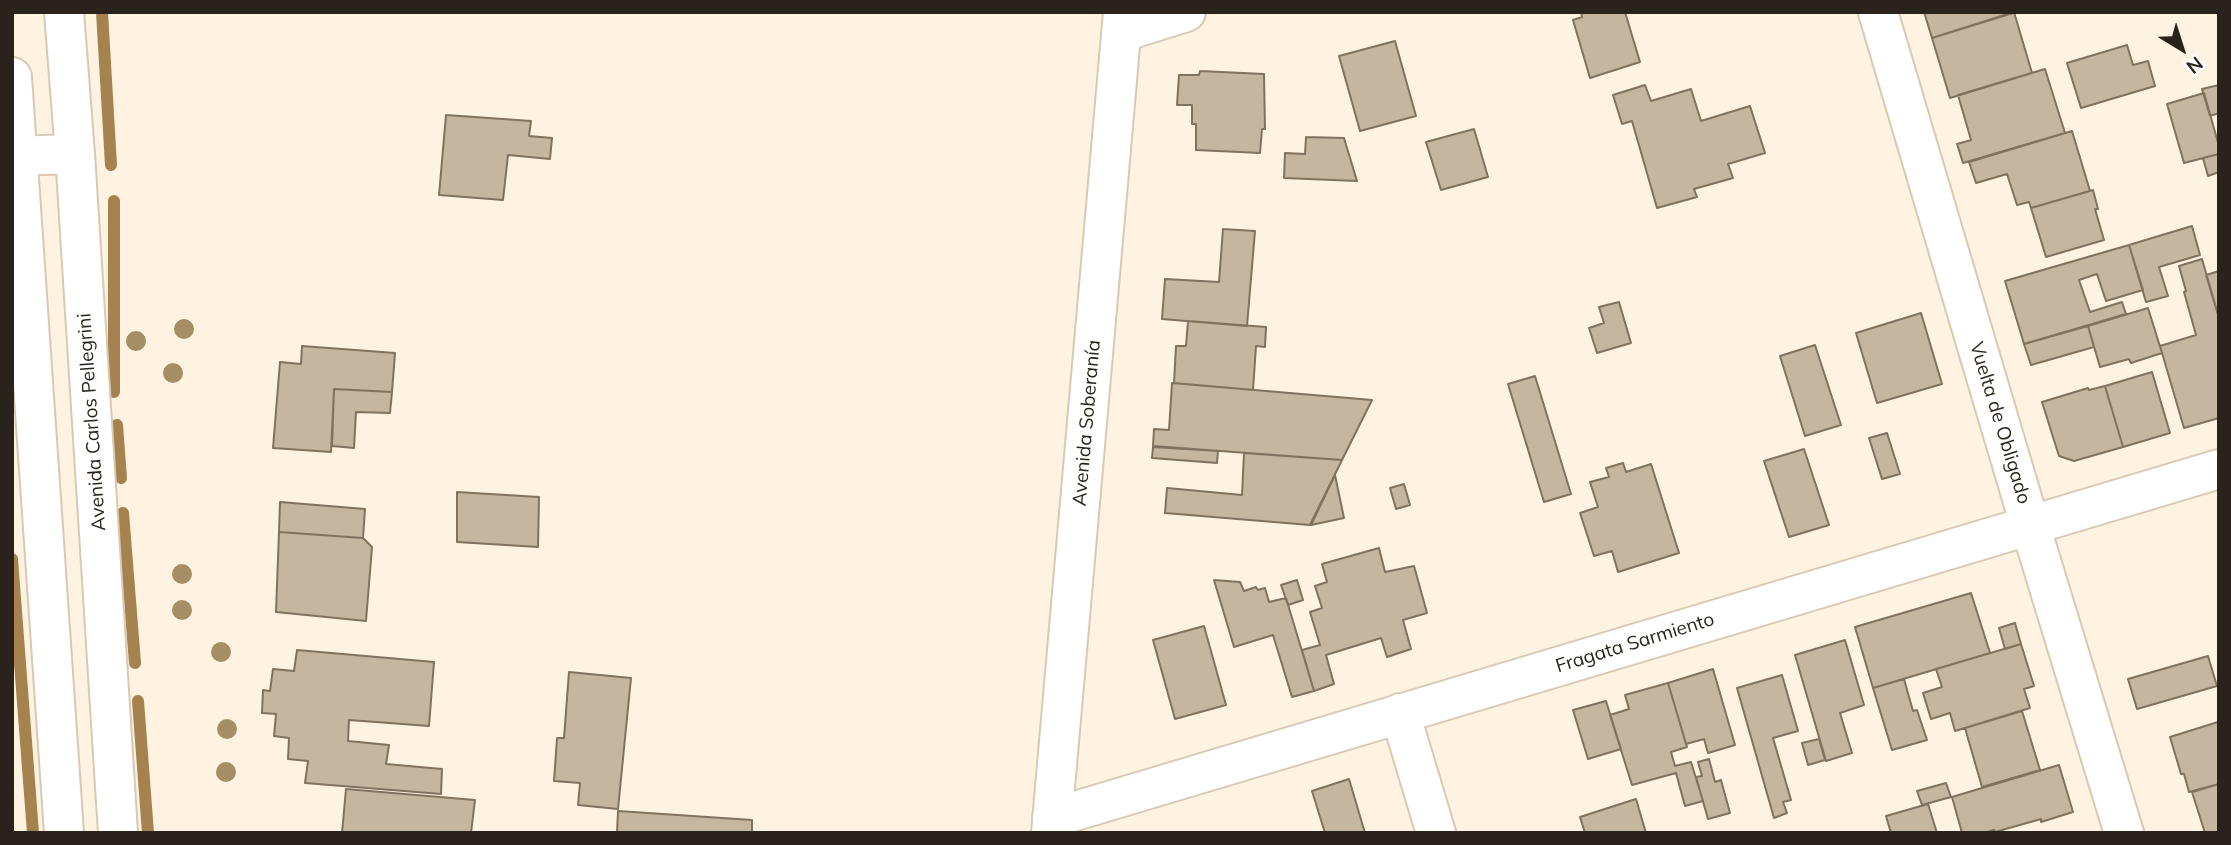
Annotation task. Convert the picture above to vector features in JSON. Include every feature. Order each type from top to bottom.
[{"type":"street","name":"Avenida Carlos Pellegrini","points":[[64,12],[118,833]]},
{"type":"street","points":[[1122,22],[1186,12]]},
{"type":"street","name":"Vuelta de Obligado","points":[[1878,12],[2124,833]]},
{"type":"street","name":"Avenida Soberanía","points":[[1051,826],[1122,22]]},
{"type":"street","points":[[12,77],[15,156],[64,833]]},
{"type":"street","points":[[15,156],[75,154]]},
{"type":"street","name":"Fragata Sarmiento","points":[[1051,826],[1400,713],[2219,469]]},
{"type":"street","points":[[1400,713],[1436,833]]},
{"type":"building","points":[[1581,12],[1625,12],[1640,62],[1590,78],[1573,20],[1582,17]]},
{"type":"building","points":[[1924,12],[2012,12],[2013,13],[1932,38]]},
{"type":"building","points":[[2014,12],[2032,73],[1950,98],[1932,38]]},
{"type":"building","points":[[1395,41],[1416,116],[1360,131],[1339,56]]},
{"type":"building","points":[[2127,45],[2133,65],[2148,61],[2155,86],[2081,108],[2067,63]]},
{"type":"building","points":[[2045,69],[2065,133],[1963,163],[1957,144],[1971,140],[1958,95]]},
{"type":"building","points":[[1200,71],[1264,74],[1265,129],[1262,129],[1260,153],[1196,150],[1196,124],[1192,124],[1192,105],[1177,105],[1179,75],[1199,75]]},
{"type":"building","points":[[1645,85],[1651,101],[1691,89],[1701,121],[1750,106],[1765,153],[1728,164],[1733,178],[1694,189],[1697,197],[1657,208],[1632,121],[1622,124],[1613,95]]},
{"type":"building","points":[[2219,85],[2219,113],[2210,116],[2202,89]]},
{"type":"building","points":[[2204,93],[2219,154],[2184,163],[2167,104]]},
{"type":"building","points":[[446,115],[531,121],[529,136],[552,138],[550,159],[508,155],[503,200],[439,195]]},
{"type":"building","points":[[1474,129],[1488,177],[1441,190],[1426,142]]},
{"type":"building","points":[[2072,131],[2090,191],[2031,208],[2029,202],[2017,205],[2007,174],[1976,183],[1969,162]]},
{"type":"building","points":[[1306,137],[1344,138],[1357,181],[1284,178],[1285,153],[1305,154]]},
{"type":"building","points":[[2219,154],[2219,172],[2208,176],[2203,158]]},
{"type":"building","points":[[2093,190],[2098,209],[2095,209],[2104,240],[2046,257],[2031,208]]},
{"type":"building","points":[[2192,226],[2200,255],[2159,267],[2168,296],[2146,302],[2129,245]]},
{"type":"building","points":[[1223,229],[1255,231],[1247,326],[1162,319],[1165,279],[1219,282]]},
{"type":"building","points":[[2129,245],[2143,290],[2106,301],[2097,274],[2079,280],[2090,312],[2122,302],[2126,314],[2024,344],[2005,281]]},
{"type":"building","points":[[2202,259],[2219,318],[2219,418],[2184,428],[2160,346],[2196,335],[2179,266]]},
{"type":"building","points":[[2219,271],[2219,318],[2206,275]]},
{"type":"building","points":[[1619,302],[1631,343],[1597,353],[1589,328],[1604,323],[1599,307]]},
{"type":"building","points":[[2148,308],[2162,353],[2131,363],[2129,359],[2100,367],[2088,326]]},
{"type":"building","points":[[1921,313],[1942,384],[1877,403],[1856,333]]},
{"type":"building","points":[[1188,321],[1266,327],[1265,347],[1256,346],[1253,390],[1174,383],[1176,346],[1186,346]]},
{"type":"building","points":[[2088,326],[2094,347],[2031,365],[2024,344]]},
{"type":"building","points":[[1815,345],[1841,425],[1805,436],[1780,356]]},
{"type":"building","points":[[302,346],[395,353],[392,392],[334,389],[331,452],[273,448],[280,362],[301,364]]},
{"type":"building","points":[[2152,372],[2170,433],[2123,447],[2105,386]]},
{"type":"building","points":[[1535,376],[1571,494],[1544,502],[1508,384]]},
{"type":"building","points":[[1172,383],[1372,400],[1342,460],[1153,446],[1154,429],[1169,430]]},
{"type":"building","points":[[2105,386],[2123,447],[2074,461],[2059,456],[2042,402],[2088,388],[2089,390]]},
{"type":"building","points":[[334,389],[392,392],[390,413],[356,412],[354,448],[332,446]]},
{"type":"building","points":[[1887,433],[1900,474],[1882,479],[1869,438]]},
{"type":"building","points":[[1153,447],[1218,451],[1217,463],[1152,458]]},
{"type":"building","points":[[1804,449],[1829,525],[1789,537],[1764,461]]},
{"type":"building","points":[[1244,453],[1342,460],[1310,525],[1165,513],[1167,488],[1242,495]]},
{"type":"building","points":[[1623,463],[1626,472],[1651,464],[1679,553],[1618,572],[1612,551],[1594,556],[1580,513],[1598,507],[1590,482],[1609,477],[1606,468]]},
{"type":"building","points":[[1335,475],[1344,518],[1311,525]]},
{"type":"building","points":[[1404,484],[1410,505],[1396,509],[1390,488]]},
{"type":"building","points":[[457,492],[539,497],[538,547],[457,542]]},
{"type":"building","points":[[280,502],[365,509],[363,538],[279,532]]},
{"type":"building","points":[[279,532],[363,538],[372,547],[366,621],[276,612]]},
{"type":"building","points":[[1379,548],[1385,572],[1414,566],[1427,613],[1403,620],[1411,649],[1387,657],[1381,638],[1326,655],[1334,684],[1314,691],[1302,650],[1320,645],[1310,612],[1322,608],[1315,586],[1327,582],[1322,564]]},
{"type":"building","points":[[1214,580],[1240,582],[1244,591],[1256,587],[1258,590],[1265,588],[1269,602],[1286,598],[1314,691],[1292,697],[1273,635],[1234,647]]},
{"type":"building","points":[[1297,580],[1303,600],[1288,605],[1281,585]]},
{"type":"building","points":[[1971,593],[1990,653],[1873,688],[1855,627]]},
{"type":"building","points":[[2015,623],[2021,644],[2005,649],[1999,628]]},
{"type":"building","points":[[1204,626],[1226,705],[1175,719],[1153,640]]},
{"type":"building","points":[[1845,640],[1864,705],[1840,713],[1852,753],[1826,761],[1795,655]]},
{"type":"building","points":[[2021,644],[2034,686],[2024,689],[2030,708],[1955,731],[1950,713],[1931,719],[1923,693],[1942,687],[1936,669]]},
{"type":"building","points":[[297,650],[434,662],[429,726],[349,720],[348,741],[389,745],[386,764],[442,769],[441,794],[305,783],[308,761],[288,759],[289,738],[274,736],[276,714],[262,713],[263,690],[270,691],[273,669],[294,671]]},
{"type":"building","points":[[2208,656],[2217,686],[2137,709],[2128,679]]},
{"type":"building","points":[[1713,669],[1735,745],[1708,753],[1704,739],[1686,744],[1668,683]]},
{"type":"building","points":[[569,672],[631,678],[618,809],[578,805],[580,783],[554,781],[557,738],[564,738]]},
{"type":"building","points":[[1782,675],[1798,731],[1773,738],[1791,800],[1783,802],[1787,813],[1774,818],[1737,688]]},
{"type":"building","points":[[1904,679],[1913,711],[1917,710],[1927,740],[1892,750],[1873,688]]},
{"type":"building","points":[[1668,683],[1687,747],[1671,752],[1675,766],[1691,762],[1703,801],[1685,806],[1676,773],[1632,785],[1610,715],[1629,709],[1625,695]]},
{"type":"building","points":[[1606,701],[1621,749],[1588,759],[1573,710]]},
{"type":"building","points":[[2022,711],[2040,770],[1982,787],[1965,728]]},
{"type":"building","points":[[2218,722],[2219,784],[2189,792],[2170,737]]},
{"type":"building","points":[[1819,739],[1825,760],[1808,765],[1802,743]]},
{"type":"building","points":[[1709,759],[1715,782],[1721,780],[1730,813],[1708,819],[1696,777],[1702,776],[1698,762]]},
{"type":"building","points":[[2059,765],[2073,812],[1995,832],[1962,833],[1952,797]]},
{"type":"building","points":[[1349,779],[1365,833],[1325,833],[1312,791]]},
{"type":"building","points":[[1946,783],[1951,797],[1922,805],[1917,791]]},
{"type":"building","points":[[2219,784],[2219,833],[2205,833],[2192,792]]},
{"type":"building","points":[[346,789],[475,800],[471,833],[342,833]]},
{"type":"building","points":[[1636,799],[1646,833],[1585,833],[1580,817]]},
{"type":"building","points":[[1928,804],[1937,833],[1891,833],[1886,816]]},
{"type":"building","points":[[618,811],[752,820],[752,833],[617,833]]},
{"type":"waterway","points":[[102,12],[111,165]]},
{"type":"waterway","points":[[114,201],[114,392]]},
{"type":"waterway","points":[[117,425],[121,478]]},
{"type":"waterway","points":[[123,513],[135,663]]},
{"type":"waterway","points":[[12,559],[33,833]]},
{"type":"waterway","points":[[138,701],[148,833]]}]
